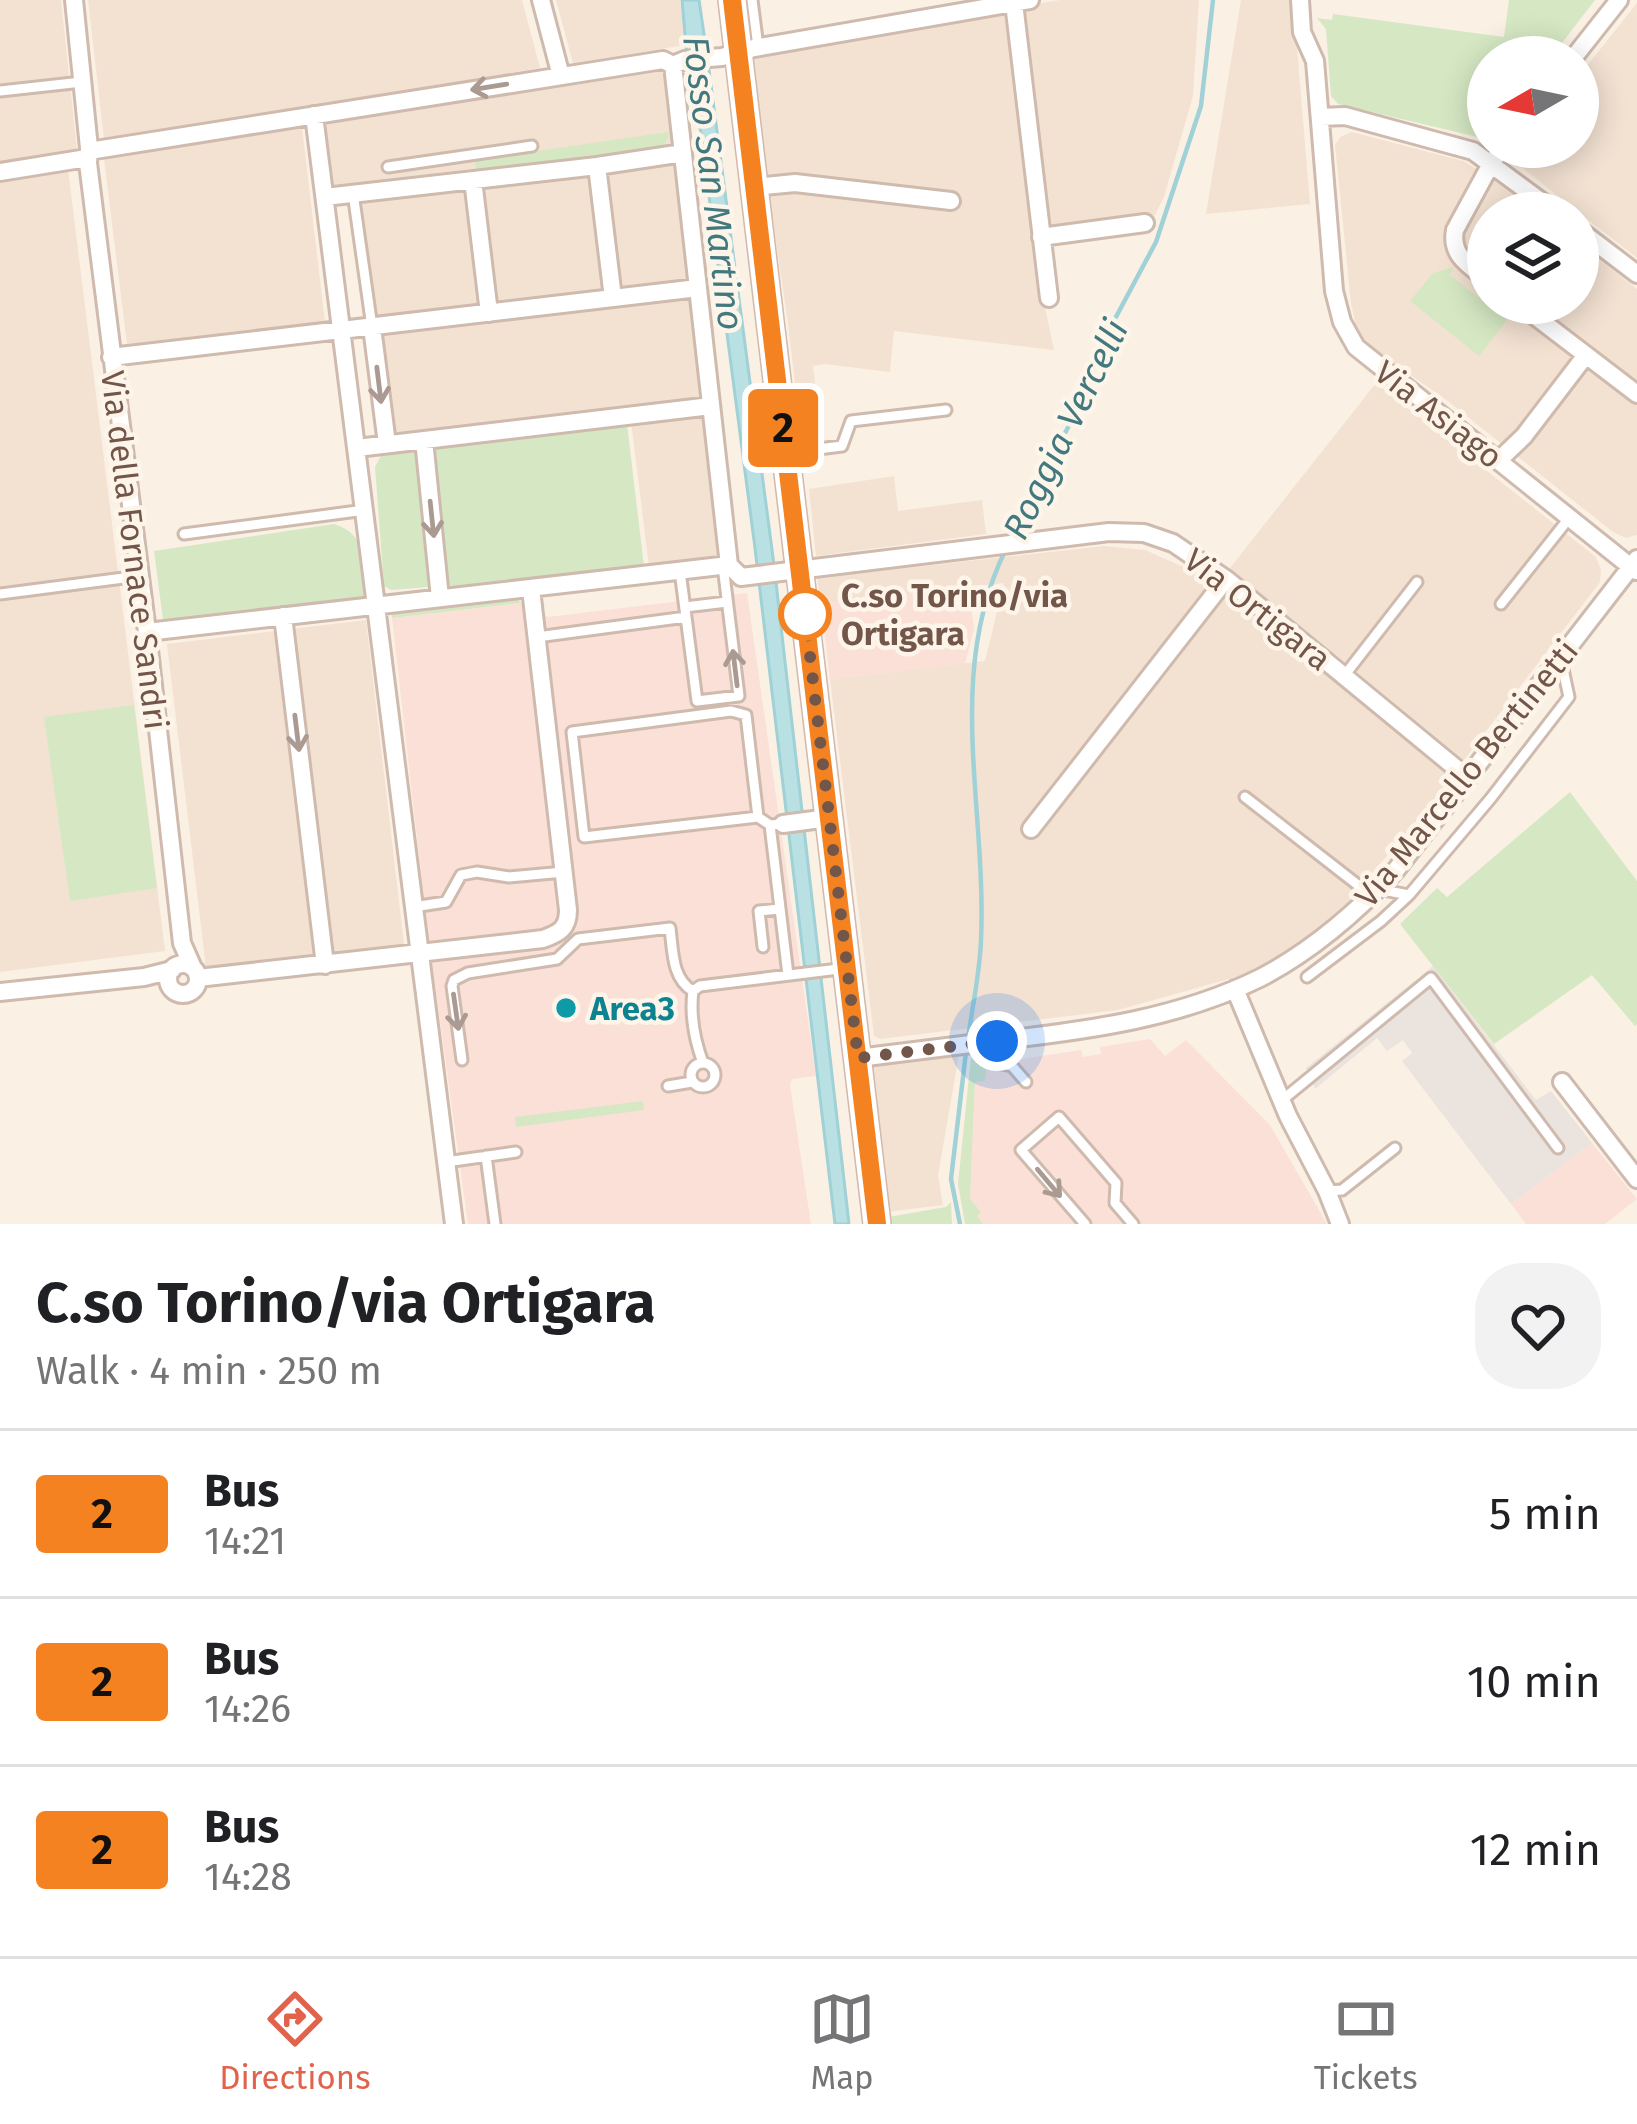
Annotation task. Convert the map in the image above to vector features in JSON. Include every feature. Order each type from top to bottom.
[{"type":"main road","points":[[732,0],[748,49],[754,187],[786,453],[791,572],[835,969],[858,1058],[877,1224]]},
{"type":"street","name":"Via della Fornace Sandri","points":[[74,0],[184,971]]},
{"type":"street","points":[[541,0],[561,76]]},
{"type":"street","name":"Via Asiago","points":[[1300,0],[1302,32],[1315,61],[1334,291],[1342,322],[1356,347],[1635,566]]},
{"type":"street","points":[[1591,36],[1619,0]]},
{"type":"street","points":[[0,172],[561,76],[663,60],[679,63],[722,57],[1022,1],[1049,298]]},
{"type":"street","points":[[147,632],[726,565],[682,153],[679,63]]},
{"type":"street","points":[[314,116],[454,1224]]},
{"type":"street","points":[[1320,117],[1345,116],[1467,149]]},
{"type":"street","points":[[325,196],[682,153]]},
{"type":"street","points":[[597,166],[613,298]]},
{"type":"street","points":[[1498,168],[1530,192]]},
{"type":"street","points":[[469,180],[489,313]]},
{"type":"street","points":[[754,187],[795,183],[951,201]]},
{"type":"street","points":[[1467,208],[1453,241],[1467,265]]},
{"type":"street","points":[[1041,236],[1145,223]]},
{"type":"street","points":[[1599,245],[1637,274]]},
{"type":"street","points":[[111,357],[698,288]]},
{"type":"street","points":[[1545,324],[1637,394]]},
{"type":"street","points":[[372,327],[387,444]]},
{"type":"street","points":[[1498,461],[1524,436],[1586,356]]},
{"type":"street","points":[[357,448],[711,406]]},
{"type":"street","points":[[424,440],[440,598]]},
{"type":"street","name":"Via Ortigara","points":[[726,565],[741,577],[1109,532],[1144,533],[1173,543],[1226,579],[1468,778]]},
{"type":"street","name":"Via Marcello Bertinetti","points":[[858,1058],[1131,1022],[1235,989],[1286,963],[1375,893],[1635,566]]},
{"type":"street","points":[[1031,830],[1226,579]]},
{"type":"street","points":[[0,992],[184,971],[326,965],[571,934],[536,637],[528,616],[531,589]]},
{"type":"street","points":[[283,616],[326,965]]},
{"type":"street","points":[[776,825],[819,819]]},
{"type":"street","points":[[175,991],[169,984],[184,971]]},
{"type":"street","points":[[144,977],[189,994],[196,987],[184,971]]},
{"type":"street","points":[[1235,989],[1281,1101],[1340,1224]]},
{"type":"street","points":[[1562,1082],[1637,1179]]},
{"type":"street","points":[[1327,1191],[1353,1224]]},
{"type":"lane","points":[[748,49],[752,0]]},
{"type":"lane","points":[[0,91],[82,82]]},
{"type":"lane","points":[[388,167],[532,146]]},
{"type":"lane","points":[[460,157],[469,180]]},
{"type":"lane","points":[[353,194],[372,327]]},
{"type":"lane","points":[[786,453],[842,446],[851,421],[946,410]]},
{"type":"lane","points":[[184,534],[365,510]]},
{"type":"lane","points":[[1501,604],[1570,518]]},
{"type":"lane","points":[[680,571],[697,701],[739,696],[726,565]]},
{"type":"lane","points":[[0,594],[139,576]]},
{"type":"lane","points":[[1344,676],[1417,582]]},
{"type":"lane","points":[[536,637],[727,602]]},
{"type":"lane","points":[[1307,976],[1409,895],[1491,798],[1570,697],[1561,658]]},
{"type":"lane","points":[[758,817],[746,715],[731,711],[572,731],[584,838],[758,817],[776,825],[779,909],[788,975]]},
{"type":"lane","points":[[1245,797],[1375,893],[1409,895]]},
{"type":"lane","points":[[413,907],[446,902],[461,875],[564,872]]},
{"type":"lane","points":[[763,947],[758,911],[779,909]]},
{"type":"lane","points":[[1337,926],[1351,944]]},
{"type":"lane","points":[[462,1060],[454,980],[468,973],[557,959],[571,934],[670,928],[678,977],[693,992]]},
{"type":"lane","points":[[703,1063],[692,1000],[700,986],[835,969]]},
{"type":"lane","points":[[1281,1101],[1431,978],[1558,1148]]},
{"type":"lane","points":[[668,1087],[692,1082],[703,1088],[713,1083],[713,1067],[703,1063],[693,1067],[692,1082]]},
{"type":"lane","points":[[996,1063],[1012,1066],[1025,1082]]},
{"type":"lane","points":[[1084,1224],[1021,1150],[1059,1117],[1116,1184],[1115,1203],[1133,1224]]},
{"type":"lane","points":[[1327,1191],[1342,1190],[1395,1148]]},
{"type":"lane","points":[[446,1162],[516,1152]]},
{"type":"lane","points":[[486,1156],[495,1224]]},
{"type":"shaded area","points":[[0,0],[61,0],[77,150],[0,162]]},
{"type":"shaded area","points":[[88,0],[522,0],[540,68],[104,139]]},
{"type":"shaded area","points":[[556,0],[680,0],[686,45],[573,63]]},
{"type":"shaded area","points":[[1060,0],[1199,0],[1193,96],[1155,215],[1044,229],[1020,7]]},
{"type":"shaded area","points":[[1241,0],[1293,0],[1310,204],[1206,214]]},
{"type":"shaded area","points":[[1637,3],[1637,258],[1599,228],[1599,192],[1553,192],[1523,168],[1599,168],[1599,51]]},
{"type":"shaded area","points":[[1011,9],[1045,308],[1054,350],[894,331],[890,372],[813,366],[821,434],[801,436],[748,54]]},
{"type":"shaded area","points":[[664,71],[675,144],[332,186],[323,125]]},
{"type":"shaded area","points":[[302,127],[325,322],[127,344],[104,159]]},
{"type":"shaded area","points":[[1352,132],[1463,161],[1467,168],[1513,192],[1467,192],[1467,324],[1599,324],[1599,259],[1637,289],[1637,535],[1626,538],[1613,532],[1445,399],[1366,344],[1357,332],[1335,145]]},
{"type":"shaded area","points":[[673,163],[691,280],[617,290],[604,172]]},
{"type":"shaded area","points":[[68,169],[165,951],[0,972],[0,182]]},
{"type":"shaded area","points":[[594,173],[606,292],[494,306],[480,186]]},
{"type":"shaded area","points":[[468,189],[482,307],[376,318],[361,200]]},
{"type":"shaded area","points":[[693,295],[703,400],[391,436],[376,332]]},
{"type":"shaded area","points":[[1376,383],[1596,557],[1601,570],[1600,582],[1464,760],[1230,568]]},
{"type":"shaded area","points":[[707,411],[723,558],[649,567],[631,421]]},
{"type":"shaded area","points":[[894,476],[898,511],[982,500],[986,534],[816,556],[809,489]]},
{"type":"shaded area","points":[[1104,546],[1145,550],[1213,580],[1454,776],[1347,903],[1311,937],[1243,975],[1118,1010],[880,1039],[874,1036],[830,679],[985,661],[1004,583],[821,604],[817,578]]},
{"type":"shaded area","points":[[968,587],[974,628],[965,664],[830,679],[821,604]]},
{"type":"shaded area","points":[[747,593],[816,1076],[792,1079],[790,1085],[811,1224],[468,1224],[428,935],[392,618],[521,603],[548,617]]},
{"type":"shaded area","points":[[366,620],[404,944],[206,968],[167,644]]},
{"type":"shaded area","points":[[1433,966],[1536,1100],[1551,1091],[1592,1143],[1511,1204],[1402,1061],[1412,1053],[1403,1040],[1387,1051],[1377,1038],[1315,1089],[1306,1068]]},
{"type":"shaded area","points":[[1150,1039],[1165,1056],[1186,1040],[1270,1125],[1327,1224],[983,1224],[970,1200],[975,1081],[984,1058],[976,1055],[1015,1048],[1021,1059],[1081,1050],[1083,1057],[1101,1054],[1100,1047]]},
{"type":"shaded area","points":[[959,1055],[938,1175],[943,1205],[886,1212],[868,1067]]},
{"type":"shaded area","points":[[1592,1143],[1637,1199],[1605,1224],[1526,1224],[1511,1204]]},
{"type":"green space","points":[[1509,0],[1595,0],[1567,36],[1504,36]]},
{"type":"green space","points":[[1333,14],[1497,36],[1467,36],[1467,135],[1338,104],[1331,96],[1326,29],[1317,18],[1332,20]]},
{"type":"green space","points":[[668,132],[661,149],[476,171],[475,160]]},
{"type":"green space","points":[[1454,267],[1450,275],[1467,288],[1467,324],[1504,324],[1479,356],[1410,301],[1433,273]]},
{"type":"green space","points":[[627,424],[644,566],[458,589],[447,584],[435,453],[439,444]]},
{"type":"green space","points":[[415,453],[420,465],[428,587],[391,590],[384,586],[375,467],[382,454]]},
{"type":"green space","points":[[334,524],[359,544],[366,599],[163,620],[154,551]]},
{"type":"green space","points":[[518,599],[521,603],[392,618],[391,614]]},
{"type":"green space","points":[[134,705],[157,888],[70,901],[44,717]]},
{"type":"green space","points":[[1570,792],[1637,881],[1637,1024],[1592,975],[1494,1044],[1400,924],[1437,888],[1447,897]]},
{"type":"green space","points":[[976,1055],[987,1064],[985,1081],[975,1082],[970,1199],[981,1212],[977,1216],[983,1224],[965,1224],[958,1184],[971,1057]]},
{"type":"green space","points":[[643,1101],[644,1110],[516,1127],[515,1117]]},
{"type":"green space","points":[[951,1202],[952,1224],[891,1224],[888,1217],[946,1207]]},
{"type":"water","name":"Fosso San Martino","points":[[682,0],[699,0],[707,55],[774,565],[849,1224],[835,1224],[755,548]]},
{"type":"waterway","name":"Roggia Vercelli","points":[[1011,538],[1079,406],[1101,345],[1156,242],[1201,106],[1213,0]]},
{"type":"waterway","name":"Roggia Vercelli","points":[[968,1040],[981,940],[972,693],[987,596],[1006,549]]},
{"type":"waterway","name":"Roggia Vercelli","points":[[960,1224],[951,1179],[966,1052]]},
{"type":"bus line","name":"2","points":[[732,0],[877,1224]]},
{"type":"place","name":"C.so Torino/via Ortigara","points":[[805,614]]},
{"type":"place","name":"Area3","points":[[566,1008]]},
{"type":"route","points":[[805,614],[858,1058],[997,1041]]}]
